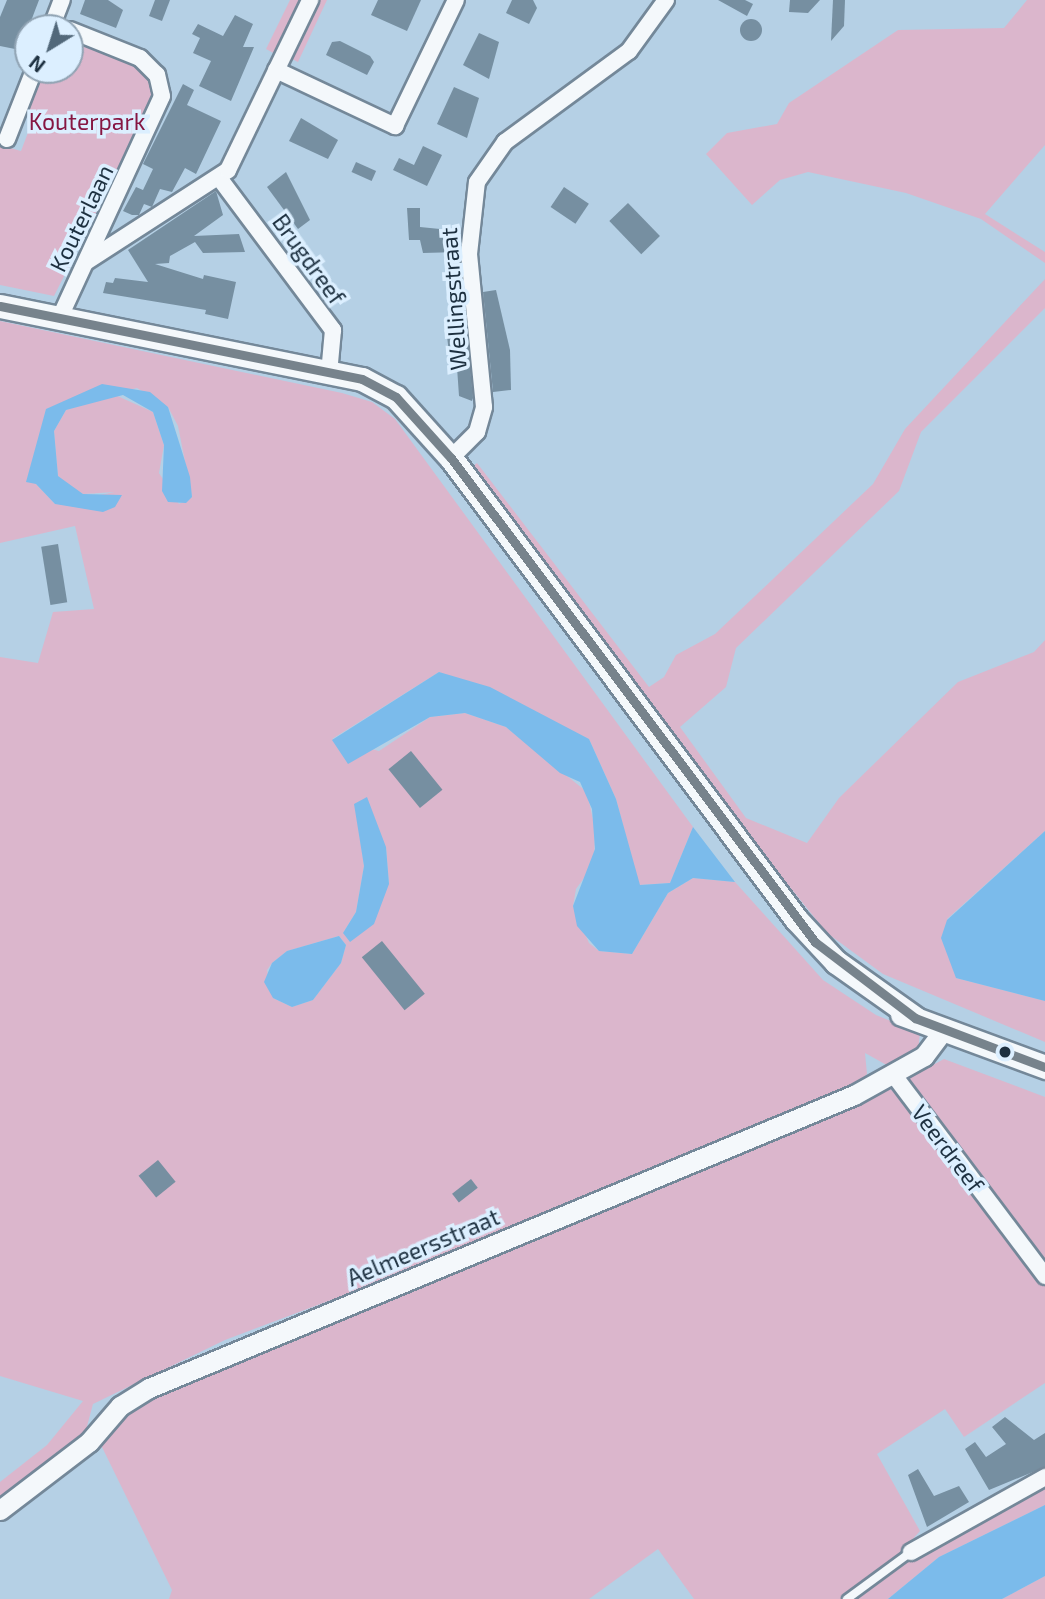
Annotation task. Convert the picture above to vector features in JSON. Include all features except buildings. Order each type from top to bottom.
[{"type":"main road","points":[[0,306],[329,374],[387,404],[445,462],[640,723],[815,942],[915,1018],[1045,1067]]},
{"type":"street","points":[[86,262],[220,179],[310,0]]},
{"type":"street","points":[[276,71],[396,126],[456,0]]},
{"type":"street","name":"Wellingstraat","points":[[445,462],[477,432],[484,407],[469,254],[477,182],[505,142],[629,51],[666,0]]},
{"type":"street","name":"Kouterlaan","points":[[60,317],[156,113],[161,85],[139,58],[84,36]]},
{"type":"street","points":[[7,139],[29,84]]},
{"type":"street","name":"Brugdreef","points":[[220,179],[333,330],[329,374]]},
{"type":"street","points":[[893,1074],[932,1049],[944,1029]]},
{"type":"street","name":"Veerdreef","points":[[893,1074],[1045,1276]]},
{"type":"street","name":"Aelmeersstraat","points":[[0,1510],[89,1442],[120,1406],[149,1388],[854,1095],[893,1074]]},
{"type":"street","points":[[918,1547],[1045,1477]]},
{"type":"lane","points":[[847,1599],[918,1547]]},
{"type":"green space","points":[[290,0],[305,0],[279,56],[266,49]]},
{"type":"green space","points":[[313,0],[327,0],[298,62],[286,56]]},
{"type":"green space","points":[[1027,0],[1045,0],[1045,145],[985,214],[1045,252],[1045,263],[981,219],[906,193],[808,172],[780,180],[752,205],[706,154],[727,133],[777,124],[789,103],[898,30],[1004,28]]},
{"type":"green space","name":"Kouterpark","points":[[84,42],[136,63],[148,71],[156,93],[54,296],[0,285],[0,145],[21,151],[35,114],[25,110],[35,84],[84,84]]},
{"type":"green space","points":[[1045,279],[1045,308],[921,432],[899,491],[736,648],[726,687],[680,727],[746,818],[807,843],[839,798],[958,682],[1034,652],[1045,640],[1045,831],[947,919],[956,978],[1045,1001],[1045,1042],[883,974],[827,933],[734,818],[472,467],[477,463],[649,687],[664,677],[676,655],[715,634],[873,484],[905,429]]},
{"type":"green space","points":[[0,321],[342,393],[372,402],[395,419],[693,827],[670,883],[639,885],[616,799],[589,739],[439,672],[332,739],[379,751],[430,717],[465,713],[506,727],[587,792],[595,829],[594,864],[576,889],[573,906],[589,943],[599,951],[632,954],[668,893],[693,878],[735,882],[823,980],[876,1015],[920,1033],[918,1051],[892,1068],[865,1053],[867,1074],[857,1084],[889,1088],[898,1096],[1045,1283],[1045,1383],[964,1437],[945,1409],[877,1454],[920,1531],[894,1560],[899,1566],[1045,1483],[1045,1505],[939,1557],[888,1599],[694,1599],[658,1549],[589,1599],[169,1599],[172,1590],[101,1445],[130,1411],[149,1400],[348,1313],[339,1297],[225,1340],[93,1404],[86,1430],[0,1500],[0,1482],[47,1445],[83,1401],[0,1376],[0,657],[38,663],[53,612],[94,609],[75,526],[0,543]],"holes":[[[137,388],[168,407],[178,426],[192,497],[179,504],[159,473],[164,445],[153,412],[113,394],[66,410],[54,431],[58,476],[66,485],[83,494],[115,492],[55,504],[36,484],[46,409]],[[355,804],[386,847],[389,884],[343,933],[356,912],[364,866]],[[339,936],[346,945],[341,963],[313,1000],[292,1007],[273,998],[267,970],[287,951]]]},
{"type":"green space","points":[[944,1059],[1045,1097],[1045,1270],[903,1081]]},
{"type":"green space","points":[[1045,1576],[1045,1599],[1002,1599],[1015,1592]]},
{"type":"water","points":[[102,384],[150,392],[168,407],[190,477],[192,497],[186,503],[168,502],[162,491],[164,445],[153,412],[123,395],[66,410],[54,431],[58,476],[83,494],[122,495],[115,507],[103,512],[55,504],[36,484],[26,482],[46,409]]},
{"type":"water","points":[[439,672],[490,687],[589,739],[616,799],[640,885],[670,883],[693,827],[735,882],[693,878],[668,893],[632,954],[599,951],[577,926],[573,906],[595,849],[592,809],[580,782],[560,773],[506,727],[465,713],[430,717],[348,764],[332,740]]},
{"type":"water","points":[[367,797],[386,847],[389,884],[374,924],[350,942],[343,933],[356,912],[364,866],[354,804]]},
{"type":"water","points":[[1045,831],[1045,1001],[956,978],[941,938],[947,920]]},
{"type":"water","points":[[339,936],[346,945],[341,963],[313,1000],[292,1007],[273,998],[264,982],[272,963],[287,951]]},
{"type":"water","points":[[1045,1505],[1045,1576],[1002,1599],[888,1599],[939,1557]]},
{"type":"transit line","points":[[0,306],[362,379],[396,397],[451,458],[815,942],[915,1018],[1045,1067]]}]
